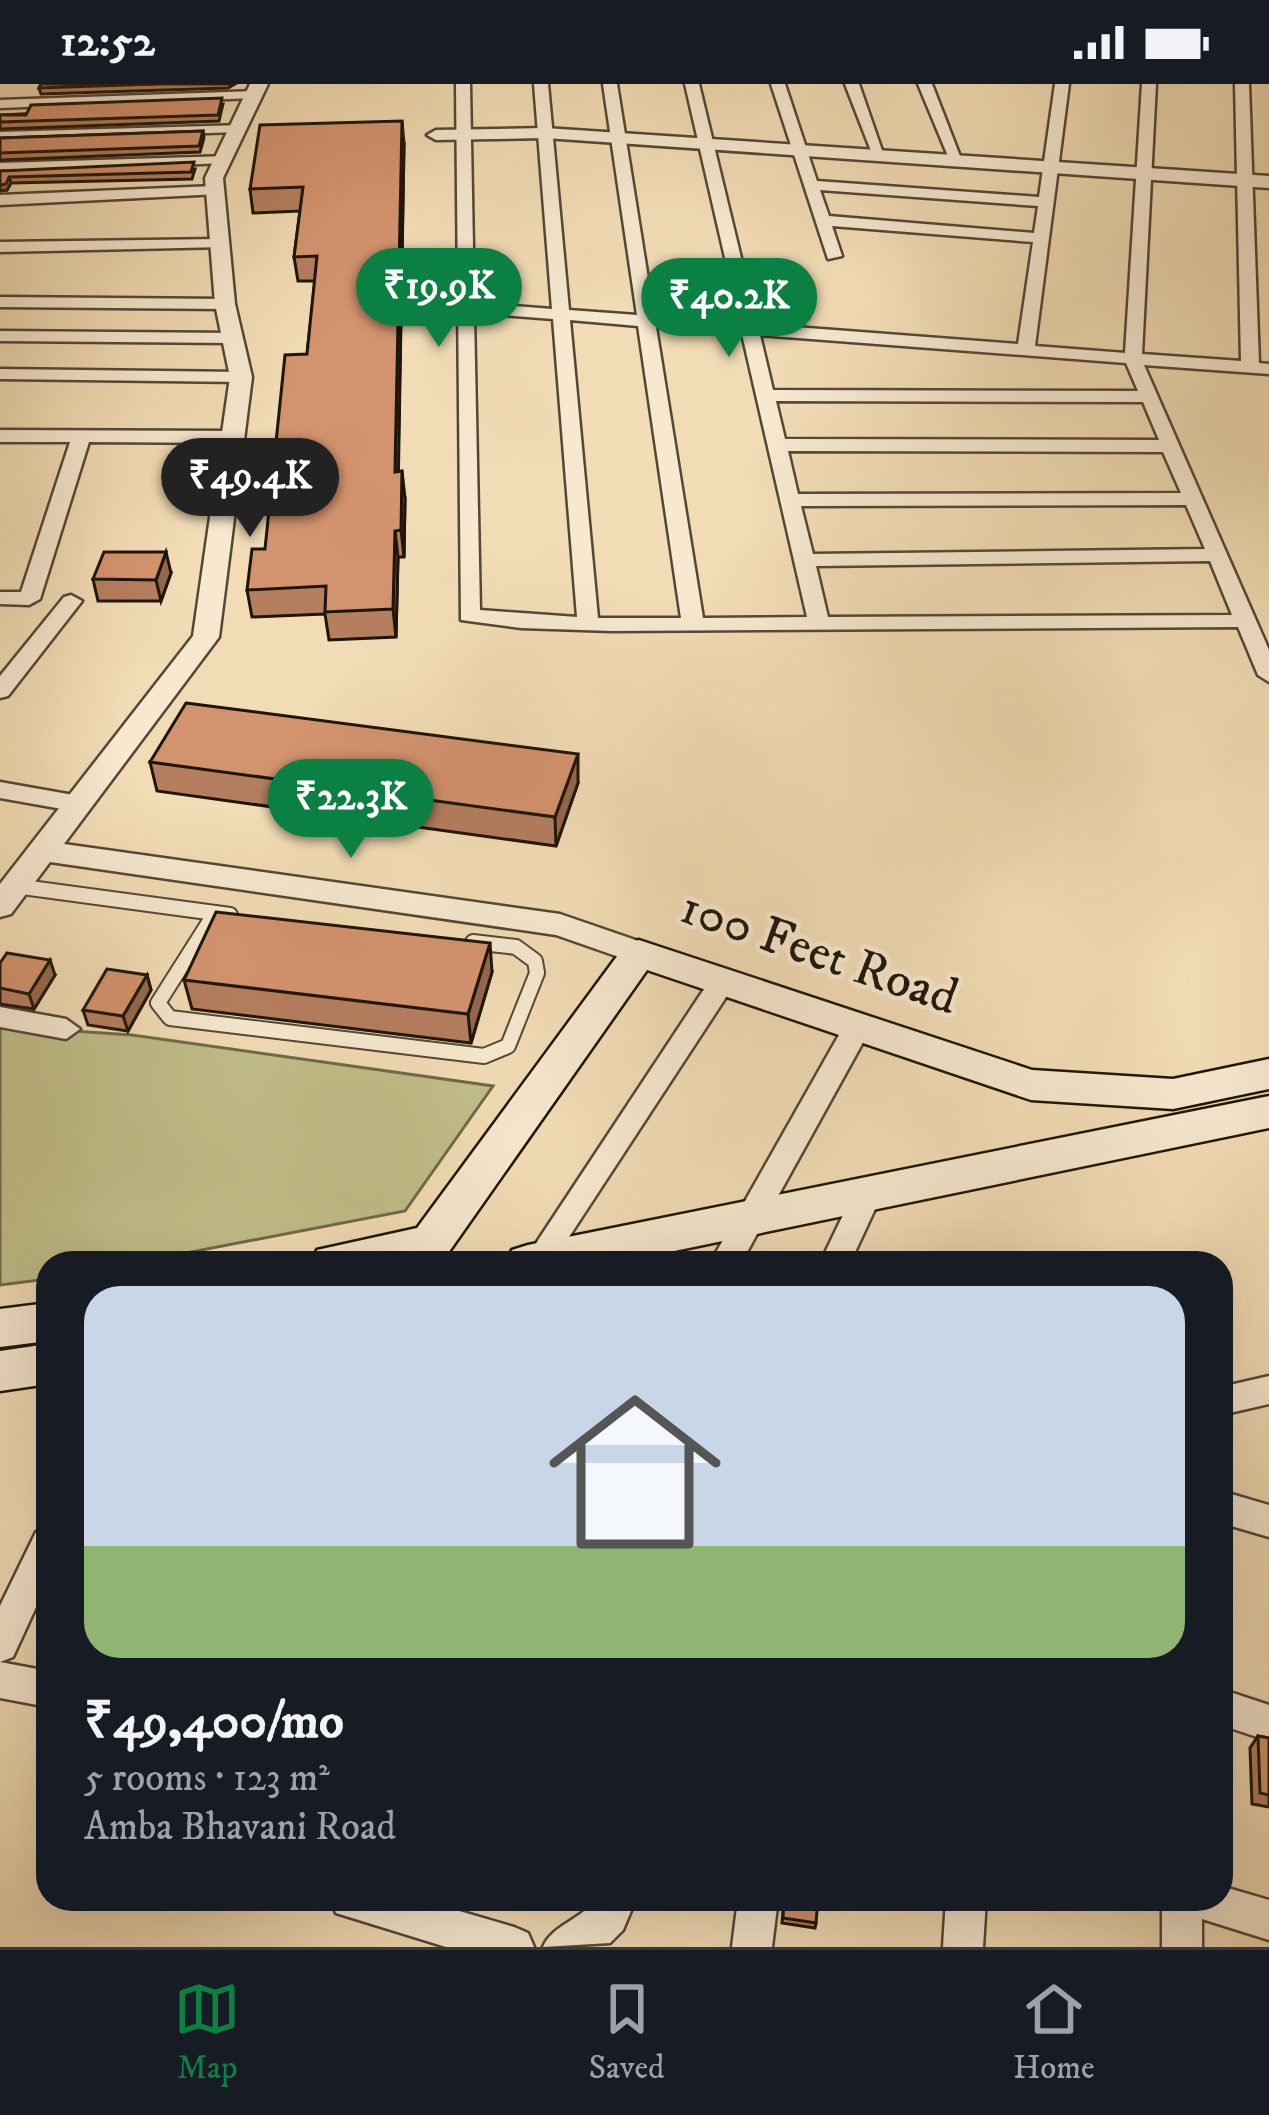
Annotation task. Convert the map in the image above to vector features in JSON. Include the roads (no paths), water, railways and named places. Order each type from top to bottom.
[{"type":"main road","name":"100 Feet Road","points":[[392,1251],[431,1243],[639,952],[1031,1084],[1096,1094],[1173,1094],[1269,1074]]},
{"type":"main road","points":[[587,1251],[1269,1112]]},
{"type":"main road","points":[[0,1328],[36,1324]]},
{"type":"main road","points":[[0,1371],[36,1366]]},
{"type":"street","points":[[463,84],[469,615],[588,624],[1244,621]]},
{"type":"street","points":[[541,84],[588,624]]},
{"type":"street","points":[[610,84],[693,624]]},
{"type":"street","points":[[692,84],[819,624]]},
{"type":"street","points":[[778,84],[834,256]]},
{"type":"street","points":[[852,84],[880,156]]},
{"type":"street","points":[[925,84],[958,161]]},
{"type":"street","points":[[1026,350],[1062,84]]},
{"type":"street","points":[[1149,84],[1133,358],[1269,675]]},
{"type":"street","points":[[1242,84],[1260,368],[1269,388]]},
{"type":"street","points":[[0,104],[256,89],[214,178],[225,304],[242,377],[206,638],[8,896]]},
{"type":"street","points":[[0,136],[238,128]]},
{"type":"street","points":[[436,135],[545,133],[1269,182]]},
{"type":"street","points":[[0,168],[223,159]]},
{"type":"street","points":[[811,184],[1046,202]]},
{"type":"street","points":[[0,200],[214,191]]},
{"type":"street","points":[[823,220],[1041,238]]},
{"type":"street","points":[[0,248],[219,244]]},
{"type":"street","points":[[0,302],[225,304]]},
{"type":"street","points":[[465,307],[1260,368]]},
{"type":"street","points":[[0,335],[233,338]]},
{"type":"street","points":[[0,374],[242,377]]},
{"type":"street","points":[[765,395],[1150,397]]},
{"type":"street","points":[[0,436],[233,437]]},
{"type":"street","points":[[0,598],[29,599],[81,436]]},
{"type":"street","points":[[776,445],[1170,446]]},
{"type":"street","points":[[790,500],[1193,500]]},
{"type":"street","points":[[804,560],[1217,555]]},
{"type":"street","points":[[0,691],[71,602]]},
{"type":"street","points":[[0,790],[79,804]]},
{"type":"street","points":[[42,851],[560,925],[639,952]]},
{"type":"street","points":[[540,1251],[723,981]]},
{"type":"street","points":[[0,1017],[66,1028]]},
{"type":"street","points":[[731,1251],[858,1026]]},
{"type":"street","points":[[841,1251],[867,1194]]},
{"type":"street","points":[[1233,1398],[1269,1390]]},
{"type":"street","points":[[1233,1511],[1269,1521]]},
{"type":"street","points":[[0,1645],[36,1568]]},
{"type":"street","points":[[0,1680],[36,1687]]},
{"type":"street","points":[[1233,1711],[1269,1723]]},
{"type":"street","points":[[1233,1909],[1269,1920]]},
{"type":"street","points":[[391,1911],[514,1947]]},
{"type":"street","points":[[563,1947],[597,1929],[612,1911]]},
{"type":"street","points":[[752,1947],[756,1911]]},
{"type":"street","points":[[963,1947],[965,1911]]},
{"type":"street","points":[[1182,1911],[1182,1947]]},
{"type":"lane","points":[[8,896],[238,916]]},
{"type":"lane","points":[[214,913],[158,1003],[170,1018],[484,1057],[508,1046],[537,973],[535,961],[516,947],[446,939]]}]
